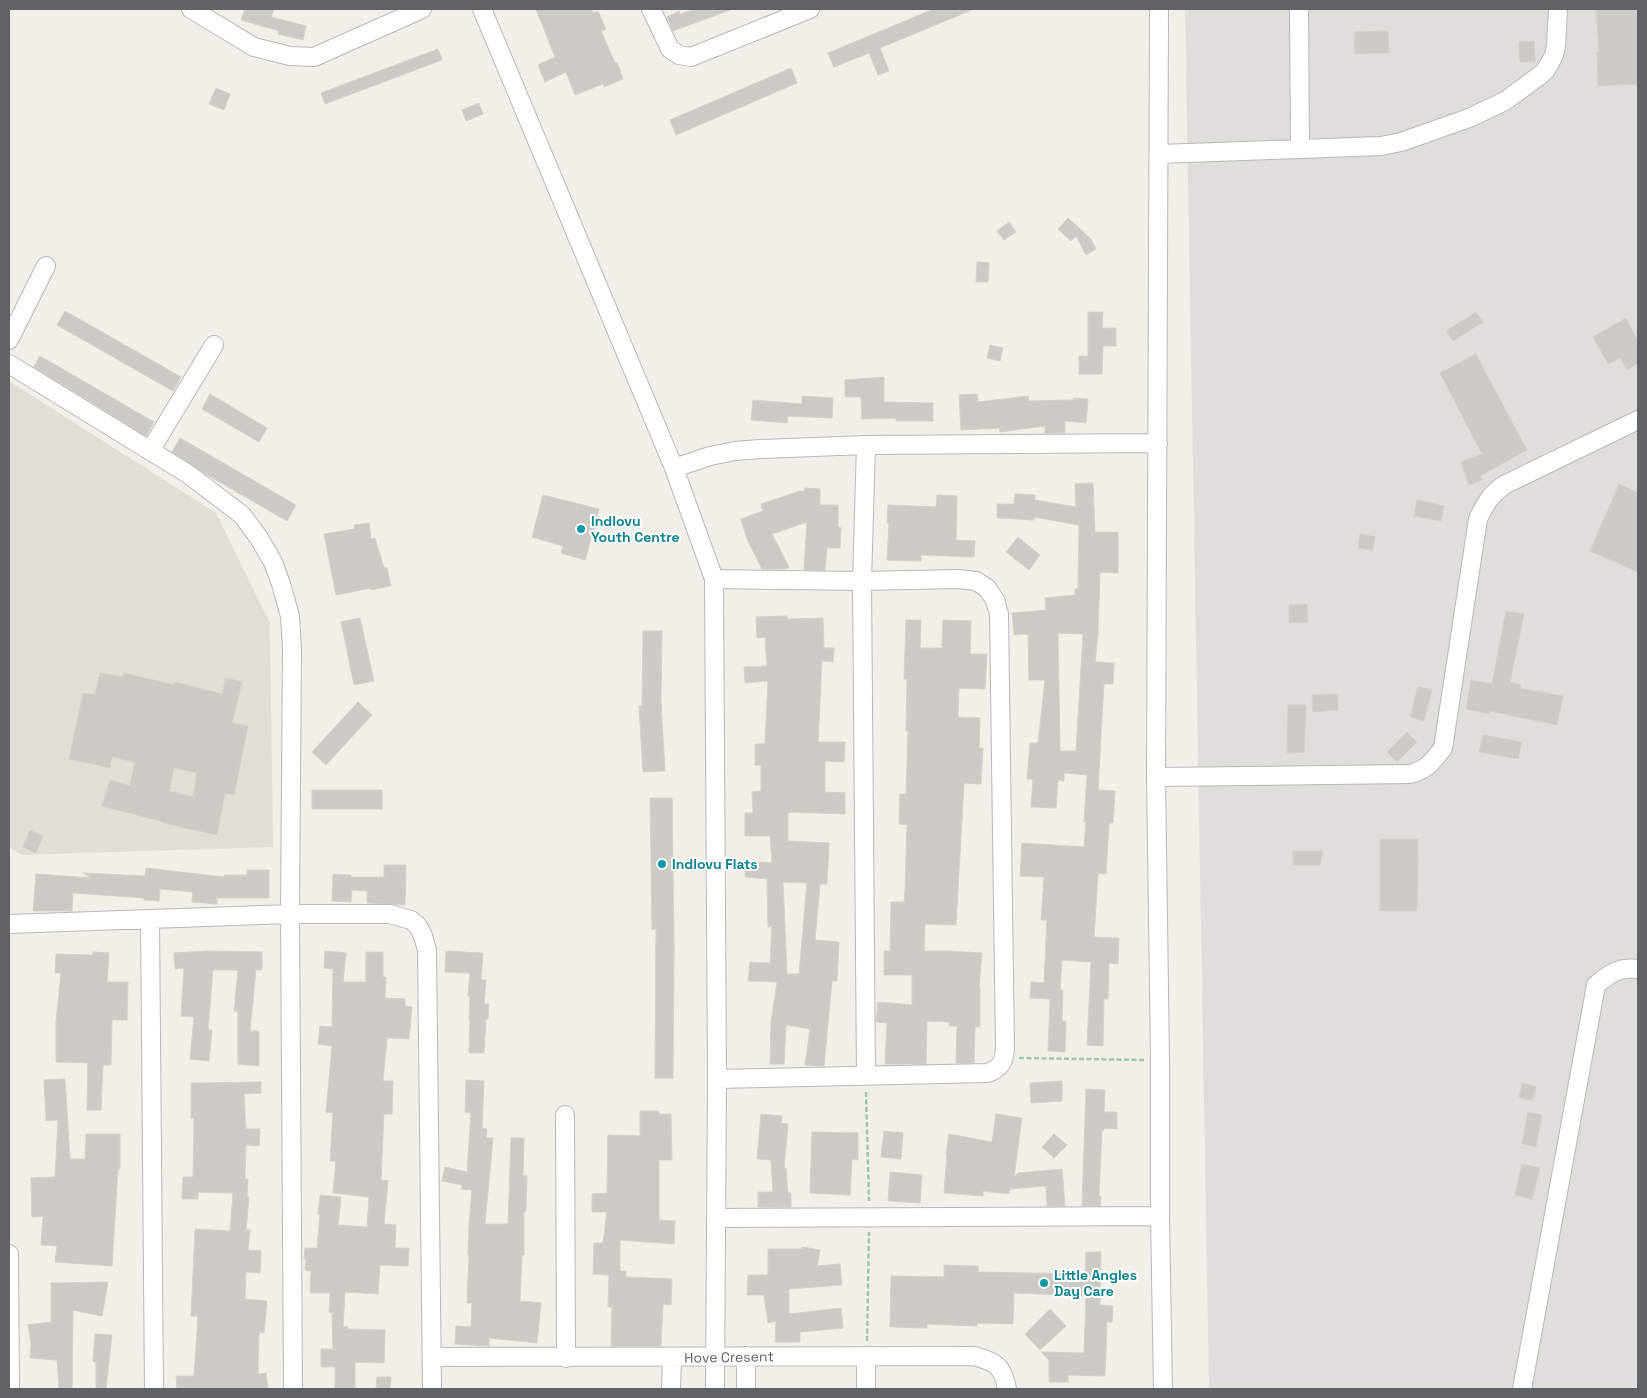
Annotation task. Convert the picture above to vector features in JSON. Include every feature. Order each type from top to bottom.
[{"type":"street","points":[[192,9],[254,47],[290,56],[314,57],[422,9]]},
{"type":"street","points":[[482,9],[674,468],[714,579],[718,1079],[715,1389]]},
{"type":"street","points":[[652,9],[670,49],[680,55],[691,57],[810,9]]},
{"type":"street","points":[[1159,9],[1156,778],[1163,1389]]},
{"type":"street","points":[[1299,9],[1300,149]]},
{"type":"street","points":[[1159,154],[1381,146],[1401,142],[1469,118],[1505,101],[1545,71],[1554,55],[1556,46],[1558,9]]},
{"type":"street","points":[[9,340],[46,266]]},
{"type":"street","points":[[150,451],[214,345]]},
{"type":"street","points":[[9,364],[188,474],[242,515],[259,538],[273,562],[282,584],[290,616],[292,649],[290,914],[293,1389]]},
{"type":"street","points":[[1156,778],[1410,774],[1422,771],[1443,748],[1478,519],[1485,503],[1504,484],[1638,420]]},
{"type":"street","points":[[674,468],[710,456],[735,451],[866,445],[1158,443]]},
{"type":"street","points":[[866,445],[862,580],[866,1075]]},
{"type":"street","points":[[714,579],[958,579],[976,581],[987,588],[995,600],[999,614],[1004,1058],[999,1068],[988,1073],[718,1079]]},
{"type":"street","points":[[9,924],[290,914],[390,914],[412,920],[418,926],[427,950],[432,1389]]},
{"type":"street","points":[[150,920],[154,1389]]},
{"type":"street","points":[[1522,1389],[1596,985],[1609,973],[1630,968],[1638,969]]},
{"type":"street","points":[[565,1115],[566,1358]]},
{"type":"street","points":[[717,1218],[1160,1216]]},
{"type":"street","points":[[9,1254],[10,1389]]},
{"type":"street","points":[[746,1356],[746,1389]]},
{"type":"street","points":[[866,1356],[866,1389]]},
{"type":"street","name":"Hove Cresent","points":[[432,1357],[974,1356],[993,1361],[1005,1377],[1007,1389]]},
{"type":"street","points":[[671,1389],[672,1357]]},
{"type":"path","points":[[1004,1058],[1160,1061]]},
{"type":"shaded area","points":[[1185,9],[1638,9],[1638,1389],[1209,1389]]},
{"type":"shaded area","points":[[9,381],[216,513],[270,623],[273,847],[22,855],[9,847]]},
{"type":"building","points":[[245,9],[274,9],[271,17],[306,26],[303,40],[278,34],[279,31],[241,20]]},
{"type":"building","points":[[536,9],[592,9],[593,13],[598,11],[606,29],[601,31],[615,63],[617,62],[623,79],[604,87],[603,84],[575,95],[566,72],[545,82],[538,65],[555,57]]},
{"type":"building","points":[[695,9],[730,10],[673,31],[667,17],[679,11],[680,14]]},
{"type":"building","points":[[934,9],[974,9],[880,48],[889,71],[878,75],[869,53],[834,67],[828,53]]},
{"type":"building","points":[[1596,9],[1638,9],[1638,84],[1598,86],[1597,52],[1599,52]]},
{"type":"building","points":[[1388,31],[1389,53],[1355,54],[1354,32]]},
{"type":"building","points":[[1534,41],[1535,62],[1520,62],[1519,42]]},
{"type":"building","points":[[438,49],[442,60],[325,104],[321,93]]},
{"type":"building","points":[[791,68],[797,83],[676,135],[670,120]]},
{"type":"building","points":[[216,88],[230,94],[224,110],[209,104]]},
{"type":"building","points":[[479,103],[483,114],[466,121],[462,110]]},
{"type":"building","points":[[1068,218],[1090,238],[1096,249],[1086,255],[1076,236],[1071,241],[1058,229]]},
{"type":"building","points":[[1009,222],[1016,232],[1004,240],[997,231]]},
{"type":"building","points":[[977,262],[989,263],[988,282],[976,282]]},
{"type":"building","points":[[65,311],[181,377],[173,391],[57,325]]},
{"type":"building","points":[[1088,312],[1103,312],[1102,328],[1116,328],[1116,346],[1103,346],[1102,374],[1079,374],[1079,356],[1088,356]]},
{"type":"building","points":[[1476,312],[1483,322],[1453,341],[1446,331]]},
{"type":"building","points":[[1626,318],[1638,341],[1638,363],[1627,370],[1620,358],[1608,364],[1593,337]]},
{"type":"building","points":[[990,345],[1003,348],[1000,361],[987,358]]},
{"type":"building","points":[[1476,354],[1527,450],[1480,476],[1482,480],[1469,485],[1461,462],[1482,454],[1440,373]]},
{"type":"building","points":[[40,356],[154,422],[146,436],[34,367]]},
{"type":"building","points":[[884,377],[884,402],[933,403],[933,421],[896,421],[896,418],[862,419],[861,397],[845,397],[845,380]]},
{"type":"building","points":[[210,394],[267,428],[259,442],[202,409]]},
{"type":"building","points":[[977,394],[978,402],[1028,396],[1029,401],[1088,399],[1086,423],[1065,421],[1065,433],[1045,433],[1045,426],[1000,432],[999,428],[961,430],[959,395]]},
{"type":"building","points":[[802,396],[833,398],[832,418],[788,416],[787,423],[751,420],[753,400],[802,404]]},
{"type":"building","points":[[180,438],[296,505],[287,521],[204,473],[172,452]]},
{"type":"building","points":[[1093,483],[1095,532],[1118,532],[1118,573],[1100,572],[1095,662],[1114,663],[1113,684],[1104,684],[1098,790],[1115,791],[1113,823],[1109,823],[1106,874],[1098,873],[1094,937],[1119,938],[1118,964],[1109,963],[1108,999],[1104,999],[1103,1046],[1087,1045],[1091,962],[1062,960],[1060,990],[1063,990],[1062,1021],[1066,1021],[1065,1052],[1048,1051],[1050,999],[1030,998],[1031,982],[1044,983],[1047,920],[1041,920],[1044,877],[1020,876],[1022,843],[1084,847],[1087,775],[1064,773],[1064,781],[1058,780],[1056,808],[1031,807],[1033,779],[1027,779],[1030,743],[1038,743],[1045,680],[1029,680],[1028,634],[1014,635],[1012,613],[1046,610],[1045,598],[1075,595],[1075,589],[1078,589],[1079,525],[1034,517],[1034,520],[997,518],[997,504],[1014,504],[1015,494],[1035,495],[1035,500],[1076,507],[1075,484]],"holes":[[[1058,633],[1083,634],[1076,751],[1060,751]]]},
{"type":"building","points":[[1619,484],[1638,493],[1638,572],[1590,551]]},
{"type":"building","points":[[805,488],[820,489],[820,505],[838,505],[838,527],[841,528],[840,548],[827,548],[825,570],[804,570],[807,522],[772,534],[789,567],[785,569],[762,569],[747,539],[741,519],[763,511],[761,504],[805,491]]},
{"type":"building","name":"Indlovu Youth Centre","points":[[543,495],[599,509],[585,560],[561,553],[563,546],[532,537]]},
{"type":"building","points":[[937,495],[957,496],[956,540],[975,541],[974,557],[921,555],[921,561],[887,560],[888,505],[936,507]]},
{"type":"building","points":[[1417,500],[1444,506],[1441,521],[1414,516]]},
{"type":"building","points":[[369,523],[371,539],[375,538],[384,568],[387,568],[391,586],[336,595],[324,534],[355,529],[354,525]]},
{"type":"building","points":[[1360,534],[1375,536],[1373,550],[1358,548]]},
{"type":"building","points":[[1018,537],[1040,555],[1029,570],[1006,552]]},
{"type":"building","points":[[1307,604],[1308,622],[1289,623],[1289,605]]},
{"type":"building","points":[[1506,611],[1524,614],[1510,682],[1521,685],[1520,688],[1563,696],[1557,725],[1489,711],[1489,714],[1466,709],[1471,680],[1492,684]]},
{"type":"building","points":[[787,616],[787,619],[823,618],[824,648],[834,648],[833,662],[822,661],[818,742],[845,742],[844,762],[825,761],[825,792],[845,793],[845,814],[788,812],[788,841],[829,843],[827,884],[820,884],[815,940],[839,942],[837,981],[832,981],[824,1066],[805,1065],[810,1029],[786,1025],[784,1064],[770,1064],[771,1023],[777,982],[748,981],[750,962],[770,963],[772,926],[768,927],[767,879],[745,877],[746,861],[772,863],[770,836],[745,836],[745,813],[753,813],[752,792],[761,791],[761,765],[755,765],[755,744],[765,744],[768,681],[745,683],[744,667],[767,666],[765,637],[757,638],[756,617]],"holes":[[[783,882],[807,883],[799,974],[787,974]]]},
{"type":"building","points":[[360,618],[374,681],[354,685],[341,622]]},
{"type":"building","points":[[906,620],[921,620],[920,648],[942,648],[943,620],[971,621],[970,654],[987,654],[985,689],[959,688],[958,717],[980,718],[979,748],[983,748],[981,784],[964,783],[956,925],[925,924],[924,951],[982,953],[979,987],[980,1027],[975,1027],[974,1063],[956,1063],[957,1026],[949,1026],[949,1022],[927,1021],[926,1064],[885,1064],[887,1023],[876,1022],[878,1002],[912,1005],[912,975],[884,975],[884,951],[890,951],[891,902],[904,902],[905,891],[907,825],[899,824],[900,794],[906,794],[908,731],[906,731],[907,679],[904,679]]},
{"type":"building","points":[[643,631],[662,631],[661,702],[665,771],[643,772],[639,706],[642,706]]},
{"type":"building","points":[[100,673],[123,677],[124,673],[174,685],[175,682],[222,694],[226,678],[242,682],[232,723],[248,726],[234,795],[225,793],[217,835],[163,823],[102,806],[110,780],[130,786],[135,762],[112,757],[110,768],[69,759],[83,693],[95,695]],"holes":[[[174,768],[197,773],[193,797],[169,791]]]},
{"type":"building","points":[[1418,687],[1432,690],[1424,721],[1410,717]]},
{"type":"building","points":[[1337,694],[1338,710],[1313,712],[1312,695]]},
{"type":"building","points":[[358,702],[372,715],[326,765],[312,752]]},
{"type":"building","points":[[1288,705],[1306,705],[1304,752],[1287,753]]},
{"type":"building","points":[[1407,732],[1417,742],[1397,762],[1387,752]]},
{"type":"building","points":[[1483,735],[1522,742],[1518,759],[1479,752]]},
{"type":"building","points":[[312,790],[382,790],[382,809],[312,809]]},
{"type":"building","points":[[650,798],[672,798],[673,1078],[655,1078],[656,929],[652,929]]},
{"type":"building","points":[[30,830],[43,836],[36,853],[23,847]]},
{"type":"building","points":[[1380,839],[1418,839],[1417,911],[1380,911]]},
{"type":"building","points":[[1293,851],[1323,851],[1320,865],[1293,865]]},
{"type":"building","points":[[384,865],[406,865],[405,905],[367,903],[367,891],[352,890],[351,902],[332,901],[333,874],[351,875],[351,877],[384,877]]},
{"type":"building","points":[[146,868],[224,877],[224,875],[247,875],[247,870],[269,870],[269,898],[217,898],[217,904],[192,902],[193,892],[160,889],[159,901],[144,900],[144,898],[73,893],[72,911],[33,911],[36,874],[91,878],[83,873],[145,876]]},
{"type":"building","points":[[206,951],[262,952],[262,970],[256,970],[250,1031],[259,1031],[259,1066],[238,1064],[238,1011],[234,1011],[238,970],[213,970],[208,1030],[212,1030],[209,1061],[190,1059],[194,1017],[181,1016],[184,968],[175,969],[174,953]]},
{"type":"building","points":[[325,951],[346,953],[343,982],[366,982],[366,952],[383,952],[383,977],[386,977],[385,998],[405,999],[405,1006],[412,1007],[409,1039],[387,1038],[383,1081],[393,1081],[392,1114],[384,1114],[381,1180],[388,1181],[384,1224],[396,1225],[395,1248],[409,1248],[408,1266],[380,1265],[378,1294],[345,1292],[343,1327],[348,1327],[348,1329],[385,1330],[384,1363],[355,1362],[355,1389],[335,1389],[335,1367],[321,1367],[321,1349],[333,1349],[332,1313],[329,1312],[330,1293],[310,1293],[311,1271],[305,1270],[306,1259],[304,1259],[305,1248],[317,1248],[320,1195],[341,1197],[338,1225],[367,1227],[369,1197],[333,1193],[336,1161],[330,1161],[333,1113],[326,1112],[332,1046],[318,1044],[320,1026],[332,1027],[333,969],[324,968]]},
{"type":"building","points":[[446,951],[483,953],[481,980],[486,980],[484,1004],[489,1004],[484,1053],[469,1053],[470,996],[468,996],[470,973],[445,972]]},
{"type":"building","points":[[93,952],[109,953],[107,982],[128,982],[127,1020],[112,1020],[111,1065],[103,1065],[101,1110],[87,1110],[88,1063],[56,1062],[56,1021],[61,973],[55,973],[56,954],[93,955]]},
{"type":"building","points":[[65,1079],[70,1159],[85,1159],[86,1134],[120,1134],[120,1169],[118,1169],[112,1266],[55,1262],[57,1246],[41,1245],[43,1216],[32,1217],[31,1178],[55,1177],[58,1120],[46,1121],[44,1080]]},
{"type":"building","points":[[466,1080],[484,1081],[482,1128],[487,1129],[486,1138],[493,1138],[485,1224],[508,1224],[511,1138],[524,1138],[523,1176],[527,1176],[520,1301],[541,1303],[537,1343],[489,1338],[489,1346],[455,1344],[456,1326],[471,1327],[472,1303],[467,1303],[472,1190],[462,1189],[462,1185],[442,1181],[445,1167],[467,1172],[471,1113],[465,1112]]},
{"type":"building","points":[[1062,1081],[1062,1101],[1031,1103],[1030,1083]]},
{"type":"building","points":[[261,1082],[261,1093],[244,1094],[246,1129],[260,1129],[259,1146],[246,1145],[245,1179],[248,1179],[247,1197],[249,1197],[246,1230],[250,1230],[248,1250],[261,1251],[260,1273],[246,1272],[245,1299],[267,1301],[264,1333],[259,1332],[258,1374],[266,1373],[268,1389],[177,1389],[176,1376],[194,1376],[198,1316],[191,1316],[195,1229],[230,1231],[233,1193],[198,1192],[198,1199],[182,1199],[183,1177],[193,1177],[194,1118],[191,1118],[191,1083]]},
{"type":"building","points":[[1522,1083],[1536,1086],[1533,1100],[1519,1098]]},
{"type":"building","points":[[1086,1089],[1105,1090],[1104,1112],[1117,1112],[1117,1129],[1104,1128],[1102,1130],[1100,1206],[1082,1206]]},
{"type":"building","points":[[640,1111],[659,1111],[659,1114],[671,1114],[672,1160],[659,1160],[659,1220],[675,1221],[674,1244],[620,1240],[620,1271],[626,1271],[626,1277],[672,1279],[671,1305],[663,1304],[661,1346],[611,1346],[612,1307],[608,1307],[609,1275],[593,1274],[594,1243],[603,1243],[607,1212],[592,1212],[592,1194],[607,1193],[608,1135],[640,1136]]},
{"type":"building","points":[[1528,1112],[1542,1115],[1536,1147],[1522,1144]]},
{"type":"building","points":[[761,1114],[782,1116],[781,1123],[788,1124],[784,1168],[786,1168],[788,1193],[791,1193],[791,1207],[758,1207],[758,1192],[773,1192],[771,1160],[757,1159]]},
{"type":"building","points":[[996,1114],[1022,1118],[1014,1177],[1018,1173],[1062,1169],[1065,1206],[1047,1206],[1046,1186],[1010,1189],[1009,1194],[983,1191],[983,1196],[944,1193],[949,1134],[992,1142]]},
{"type":"building","points":[[884,1131],[903,1133],[901,1159],[881,1157]]},
{"type":"building","points":[[812,1132],[858,1133],[858,1160],[852,1159],[850,1195],[810,1193]]},
{"type":"building","points":[[1054,1134],[1067,1145],[1054,1158],[1042,1147]]},
{"type":"building","points":[[1522,1164],[1540,1168],[1532,1199],[1515,1195]]},
{"type":"building","points":[[890,1172],[922,1175],[920,1203],[888,1201]]},
{"type":"building","points":[[802,1247],[820,1250],[817,1266],[840,1264],[842,1285],[789,1289],[789,1314],[841,1308],[843,1328],[800,1332],[800,1342],[775,1342],[776,1321],[768,1323],[764,1295],[747,1295],[748,1275],[768,1275],[768,1249],[802,1249]]},
{"type":"building","points":[[1086,1252],[1101,1252],[1100,1305],[1113,1306],[1112,1322],[1107,1322],[1105,1376],[1068,1375],[1068,1382],[1049,1382],[1049,1360],[1041,1352],[1084,1353],[1086,1296],[1014,1293],[1013,1324],[977,1323],[977,1326],[927,1324],[927,1328],[890,1327],[891,1276],[944,1277],[944,1265],[978,1266],[978,1272],[1085,1274]]},
{"type":"building","points":[[108,1282],[102,1316],[73,1310],[72,1389],[59,1389],[57,1360],[30,1358],[31,1343],[28,1325],[51,1322],[51,1283]]},
{"type":"building","points":[[1050,1309],[1066,1326],[1040,1350],[1025,1334]]},
{"type":"building","points":[[95,1334],[112,1335],[106,1389],[96,1389],[96,1362],[93,1361]]},
{"type":"building","points":[[377,1377],[391,1377],[390,1389],[376,1389]]},
{"type":"place","name":"Indlovu Youth Centre","points":[[581,529]]},
{"type":"place","name":"Indlovu Flats","points":[[662,864]]},
{"type":"place","name":"Little Angles Day Care","points":[[1044,1283]]}]
